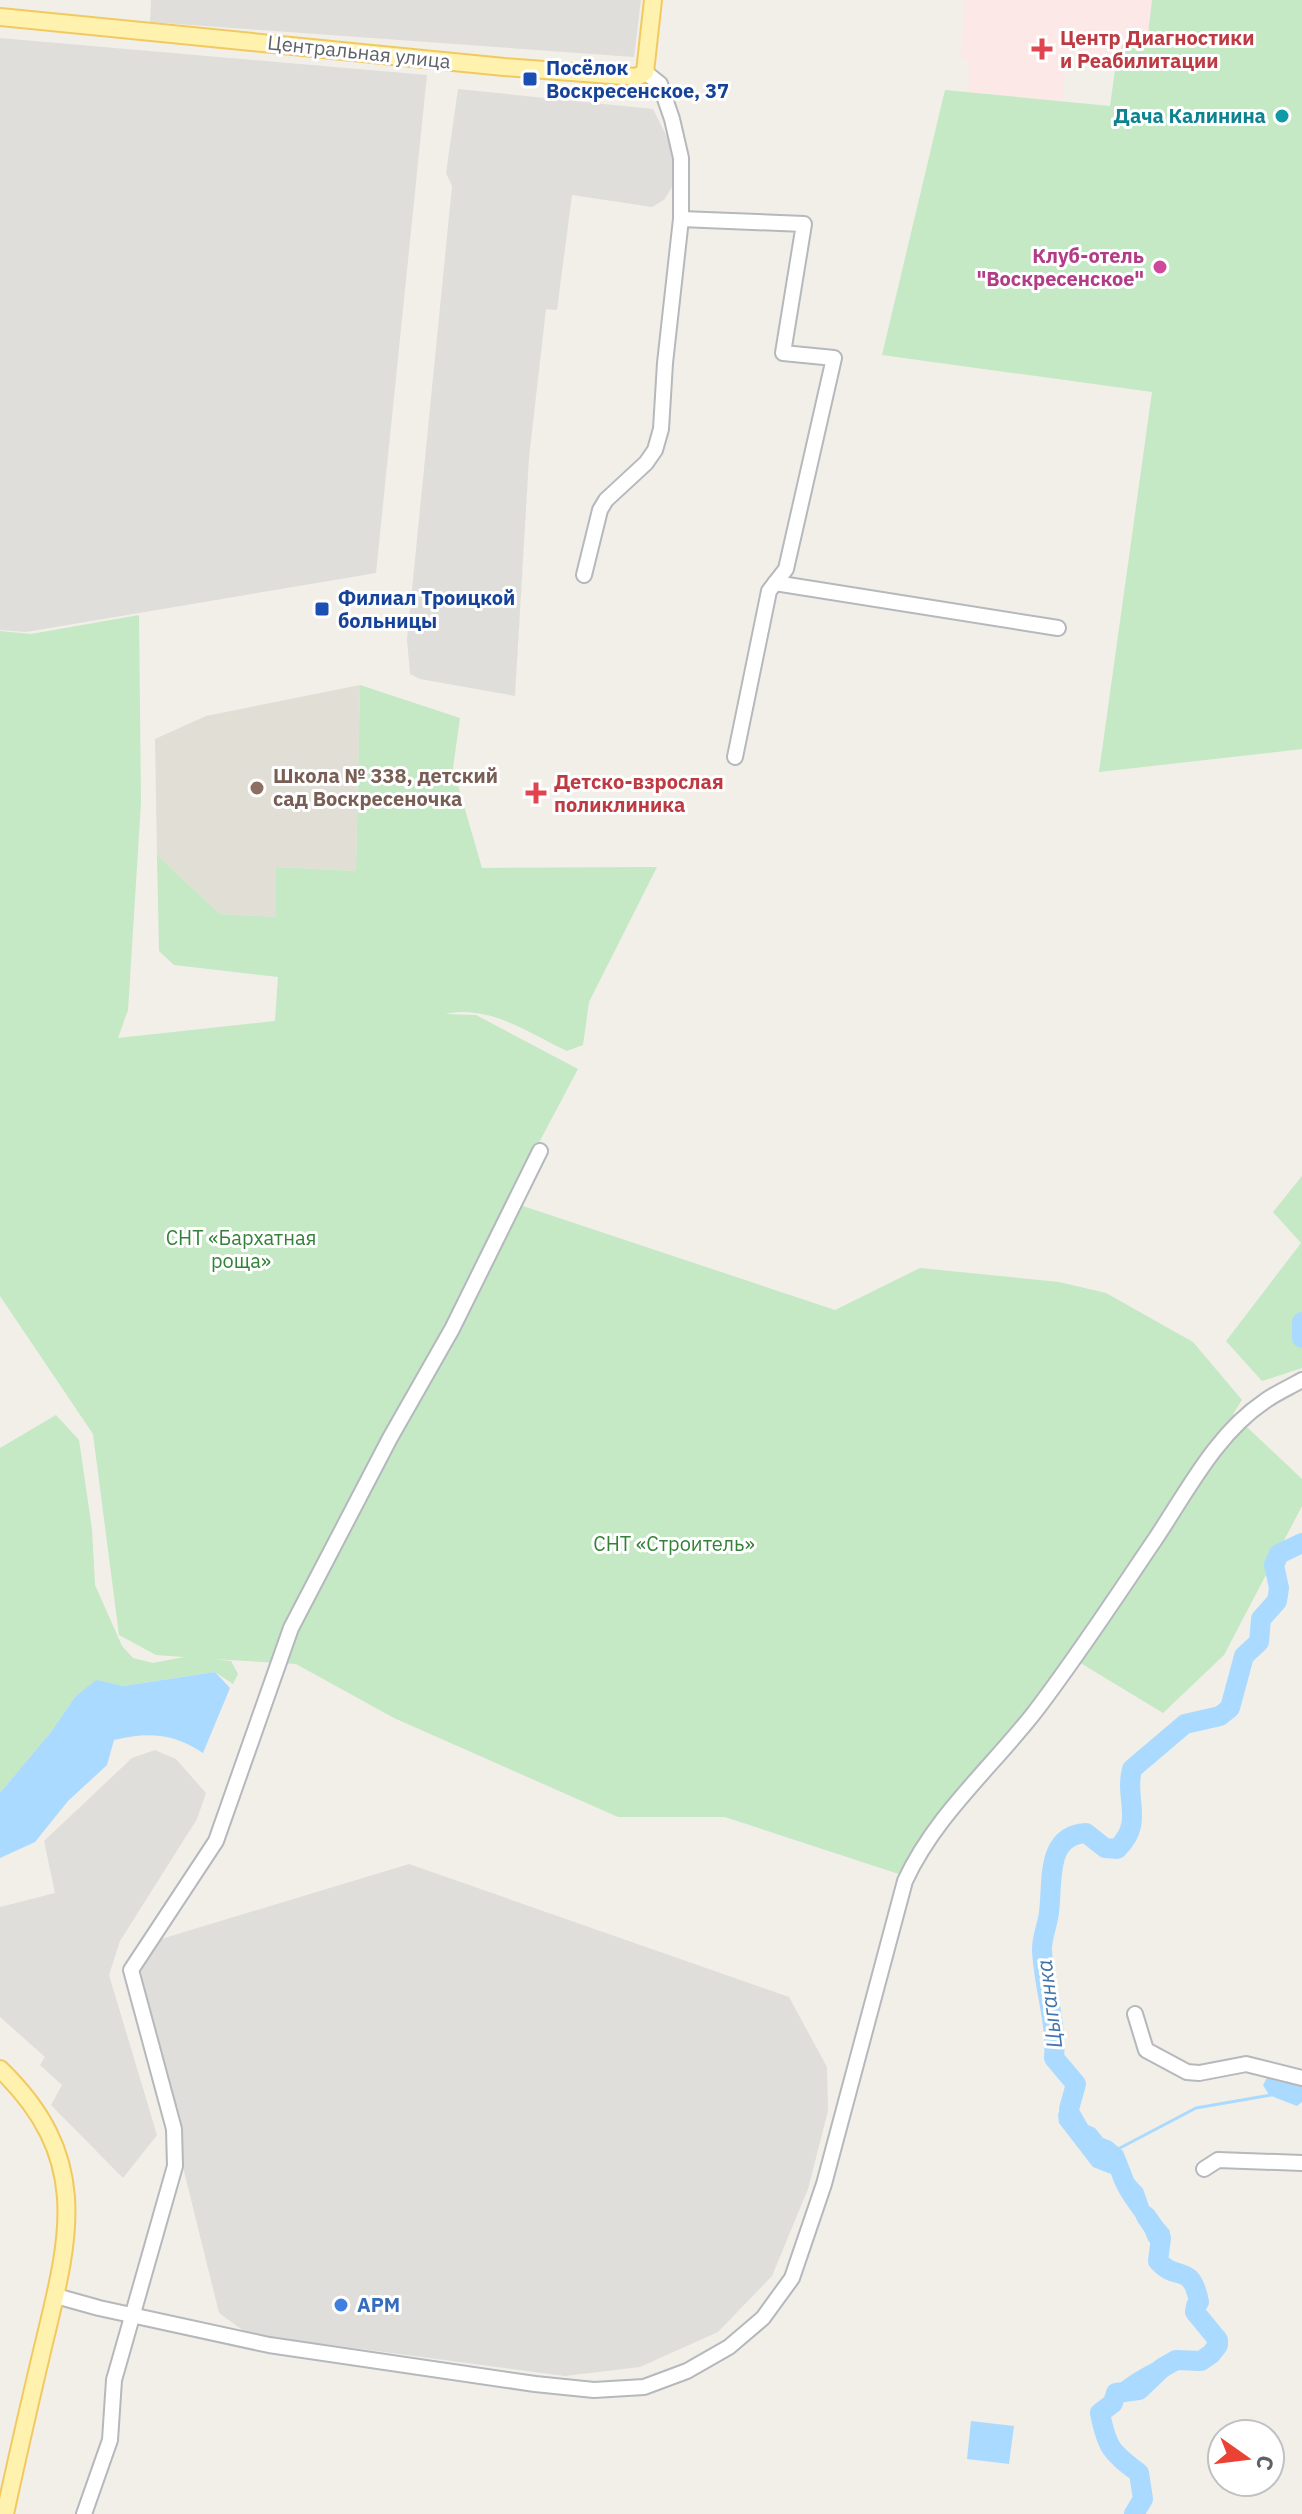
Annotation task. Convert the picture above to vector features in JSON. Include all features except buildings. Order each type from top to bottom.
[{"type":"main road","points":[[645,72],[653,0]]},
{"type":"main road","name":"Центральная улица","points":[[0,17],[560,72],[637,77],[645,72]]},
{"type":"main road","points":[[0,2069],[40,2117],[54,2144],[66,2187],[68,2234],[5,2514]]},
{"type":"street","points":[[584,575],[600,510],[606,500],[646,463],[655,450],[661,429],[681,219],[681,158],[660,84],[645,72]]},
{"type":"street","points":[[681,219],[804,224],[783,353],[834,358],[786,569],[769,591],[735,757]]},
{"type":"street","points":[[775,583],[1058,628]]},
{"type":"street","points":[[84,2514],[110,2440],[114,2380],[175,2166],[174,2129],[131,1970],[216,1841],[291,1628],[390,1438],[452,1329],[540,1151]]},
{"type":"street","points":[[56,2296],[132,2316],[269,2345],[594,2390],[644,2387],[687,2371],[729,2347],[763,2318],[792,2278],[824,2184],[905,1881],[918,1853],[951,1808],[1034,1713],[1212,1452],[1237,1424],[1264,1401],[1302,1380]]},
{"type":"street","points":[[1135,2014],[1146,2050],[1187,2072],[1199,2073],[1246,2064],[1302,2078]]},
{"type":"street","points":[[1204,2169],[1218,2160],[1302,2163]]},
{"type":"shaded area","points":[[151,0],[641,0],[634,57],[150,22]]},
{"type":"shaded area","name":"Центр Диагностики и Реабилитации","points":[[965,0],[1152,0],[1148,35],[1143,46],[1122,45],[1120,63],[1068,52],[1062,101],[968,92],[970,62],[961,57]]},
{"type":"shaded area","points":[[0,38],[427,75],[376,573],[26,632],[0,630]]},
{"type":"shaded area","points":[[458,89],[653,109],[673,149],[672,187],[664,200],[652,207],[572,195],[557,310],[546,309],[529,458],[515,696],[420,679],[410,674],[407,640],[452,186],[446,173]]},
{"type":"shaded area","name":"Школа № 338, детский сад Воскресеночка","points":[[360,685],[356,871],[277,867],[276,917],[220,914],[157,855],[155,739],[206,716]]},
{"type":"shaded area","points":[[155,1750],[176,1759],[206,1793],[197,1819],[120,1941],[109,1975],[157,2135],[123,2178],[51,2105],[62,2085],[40,2065],[45,2057],[0,2017],[0,1907],[55,1893],[44,1841],[132,1758]]},
{"type":"shaded area","points":[[409,1864],[789,1997],[827,2067],[828,2111],[808,2189],[772,2276],[718,2332],[640,2367],[565,2376],[248,2334],[219,2313],[135,1973],[161,1939]]},
{"type":"green space","name":"Клуб-отель \"Воскресенское\"","points":[[1152,0],[1302,0],[1302,749],[1099,772],[1152,392],[882,355],[945,90],[1110,106],[1116,63],[1120,63],[1122,45],[1142,46],[1148,35]]},
{"type":"green space","points":[[139,615],[141,802],[128,1010],[118,1038],[275,1021],[278,977],[174,965],[159,951],[157,855],[220,914],[276,917],[276,867],[356,871],[360,685],[460,718],[453,768],[482,868],[657,867],[589,1002],[583,1045],[567,1051],[493,1017],[461,1012],[445,1014],[476,1015],[578,1069],[508,1201],[835,1310],[920,1268],[1059,1282],[1106,1293],[1193,1342],[1242,1400],[1233,1414],[1302,1479],[1302,1506],[1224,1655],[1163,1713],[1069,1656],[908,1877],[725,1817],[618,1817],[394,1718],[296,1664],[212,1659],[231,1661],[238,1674],[233,1684],[215,1672],[123,1686],[96,1681],[75,1697],[51,1732],[0,1793],[0,1448],[56,1415],[79,1440],[92,1529],[95,1585],[122,1646],[133,1658],[153,1663],[184,1657],[156,1655],[119,1635],[93,1434],[0,1296],[0,631],[31,634]]},
{"type":"green space","points":[[1302,1176],[1302,1368],[1262,1381],[1226,1341],[1301,1243],[1273,1212]]},
{"type":"water","points":[[215,1672],[230,1688],[203,1753],[181,1741],[160,1736],[114,1740],[107,1765],[68,1801],[35,1842],[0,1858],[0,1793],[51,1732],[75,1697],[96,1680],[123,1686]]},
{"type":"water","points":[[1269,2074],[1302,2083],[1302,2102],[1297,2106],[1269,2095],[1263,2085]]},
{"type":"water","points":[[1076,2084],[1078,2088],[1073,2099],[1088,2125],[1123,2151],[1134,2179],[1143,2189],[1149,2206],[1170,2231],[1169,2235],[1151,2244],[1111,2174],[1093,2167],[1059,2123],[1058,2114],[1072,2086]]},
{"type":"water","points":[[1175,2355],[1175,2362],[1136,2394],[1127,2398],[1108,2396],[1138,2371]]},
{"type":"water","points":[[971,2421],[1014,2426],[1009,2464],[967,2459]]},
{"type":"waterway","name":"Цыганка","points":[[1302,1322],[1302,1338]]},
{"type":"waterway","name":"Цыганка","points":[[1069,2109],[1076,2084],[1054,2058],[1054,2030],[1042,1949],[1057,1851],[1063,1842],[1086,1833],[1105,1848],[1117,1849],[1125,1839],[1132,1820],[1132,1769],[1185,1724],[1220,1716],[1230,1708],[1244,1656],[1259,1642],[1261,1619],[1277,1601],[1279,1588],[1274,1565],[1279,1554],[1302,1543]]},
{"type":"waterway","points":[[1118,2149],[1196,2108],[1271,2095]]},
{"type":"waterway","name":"Цыганка","points":[[1134,2514],[1143,2499],[1139,2473],[1112,2448],[1100,2413],[1113,2403],[1116,2393],[1139,2390],[1162,2368],[1176,2360],[1201,2361],[1218,2345],[1218,2340],[1195,2312],[1199,2302],[1192,2281],[1158,2261],[1161,2238],[1146,2216]]},
{"type":"place","name":"Центр Диагностики и Реабилитации","points":[[1042,49]]},
{"type":"place","name":"Посёлок Воскресенское, 37","points":[[530,79]]},
{"type":"place","name":"Дача Калинина","points":[[1282,116]]},
{"type":"place","name":"Клуб-отель \"Воскресенское\"","points":[[1160,267]]},
{"type":"place","name":"Филиал Троицкой больницы","points":[[322,609]]},
{"type":"place","name":"Школа № 338, детский сад Воскресеночка","points":[[257,788]]},
{"type":"place","name":"Детско-взрослая поликлиника","points":[[536,793]]},
{"type":"place","name":"АРМ","points":[[341,2305]]},
{"type":"park label","name":"СНТ «Бархатная роща»","points":[[241,1250]]},
{"type":"park label","name":"СНТ «Строитель»","points":[[674,1544]]}]
